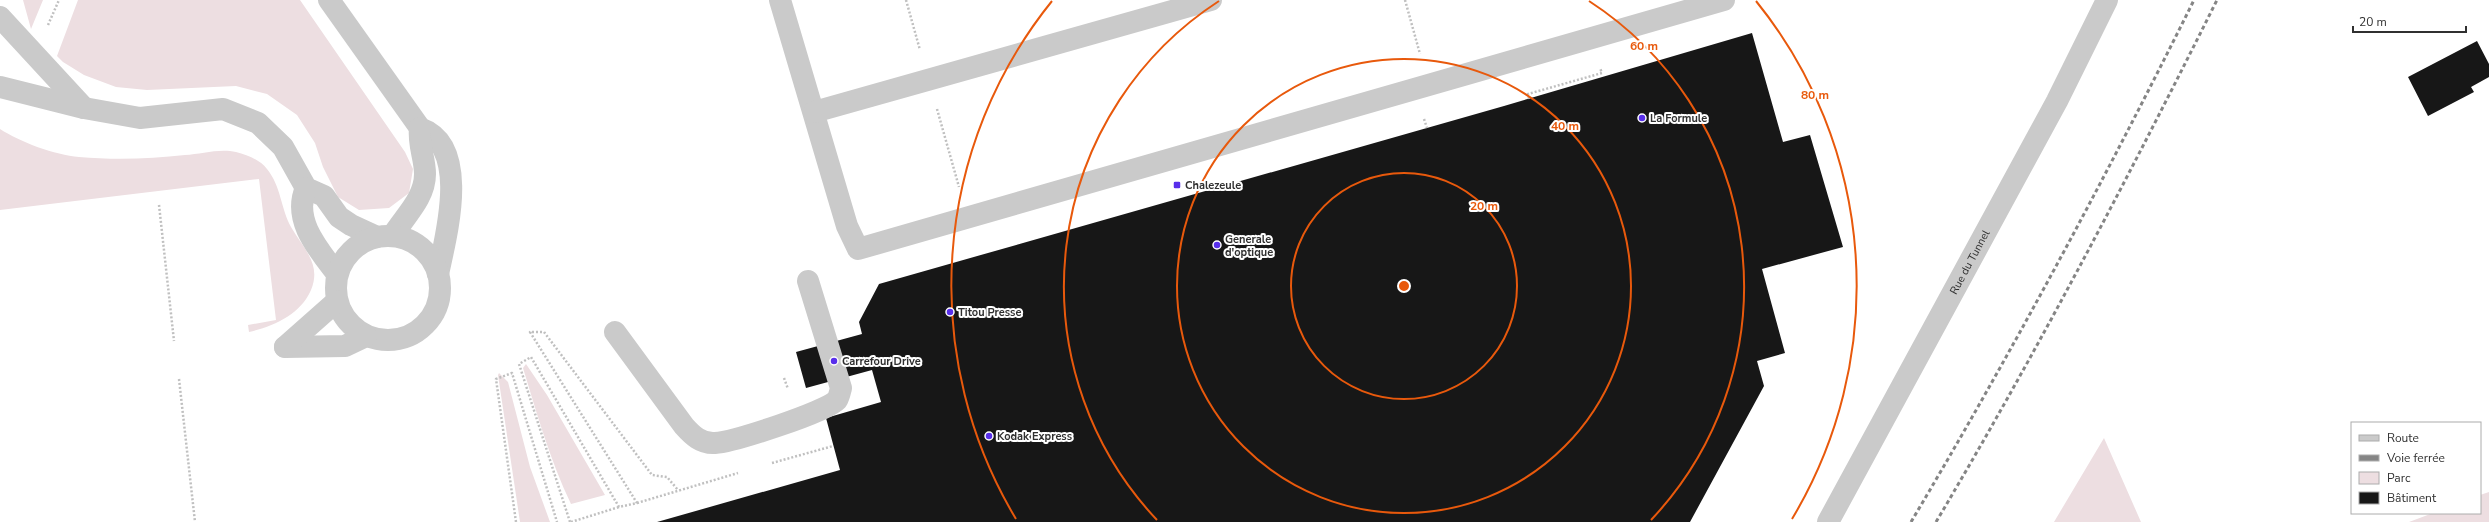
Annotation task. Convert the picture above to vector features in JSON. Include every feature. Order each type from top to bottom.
[{"type":"street","points":[[330,0],[420,128],[431,132],[438,140],[449,164],[451,178],[450,220],[438,274]]},
{"type":"street","points":[[780,0],[847,226],[858,249],[1724,0]]},
{"type":"street","points":[[814,112],[1211,0]]},
{"type":"street","name":"Rue du Tunnel","points":[[1828,522],[2057,101],[2106,0]]},
{"type":"street","points":[[0,17],[84,108]]},
{"type":"street","points":[[0,87],[84,108],[140,118],[223,109],[258,123],[283,147],[306,188],[324,196],[339,216],[351,225],[385,236],[407,239],[420,247],[432,259],[438,274],[440,291],[436,308],[428,322],[415,332],[399,339],[382,340],[366,336],[352,327],[342,314],[337,301],[337,274],[351,250],[363,242],[385,236],[416,203],[422,190],[425,175],[424,158],[419,145],[420,128]]},
{"type":"street","points":[[306,188],[302,199],[303,218],[318,250],[337,274]]},
{"type":"street","points":[[615,332],[684,426],[693,436],[704,442],[716,443],[780,425],[828,407],[838,399],[841,388],[808,281]]},
{"type":"street","points":[[337,301],[285,347],[345,346],[366,336]]},
{"type":"path","points":[[906,0],[922,57]]},
{"type":"path","points":[[1405,0],[1421,58]]},
{"type":"path","points":[[935,103],[968,217]]},
{"type":"path","points":[[1424,119],[1427,128]]},
{"type":"path","points":[[158,204],[174,341]]},
{"type":"path","points":[[618,507],[531,357],[519,364],[570,522],[618,507],[637,503],[678,490],[667,477],[652,475],[544,332],[530,332],[637,503]]},
{"type":"path","points":[[516,522],[496,379],[512,373],[557,522]]},
{"type":"path","points":[[179,379],[195,522]]},
{"type":"green space","points":[[23,0],[43,0],[31,29]]},
{"type":"green space","points":[[78,0],[300,0],[405,152],[413,169],[409,193],[389,208],[359,210],[338,197],[323,167],[315,143],[297,115],[267,94],[236,86],[147,90],[116,87],[84,75],[63,62],[57,56]]},
{"type":"green space","points":[[0,129],[17,139],[59,154],[70,156],[119,159],[230,151],[253,158],[261,163],[272,176],[291,227],[310,257],[314,272],[314,281],[311,290],[306,299],[293,313],[277,323],[249,332],[248,325],[276,320],[259,179],[0,210]]},
{"type":"green space","points":[[526,364],[547,395],[605,495],[571,504],[550,454],[539,420],[523,368]]},
{"type":"green space","points":[[499,373],[508,382],[530,467],[550,522],[520,522],[498,375]]},
{"type":"green space","points":[[2104,438],[2141,522],[2054,522]]},
{"type":"green space","points":[[2489,492],[2489,522],[2409,522],[2430,514],[2481,514],[2481,495]]},
{"type":"building","points":[[1752,33],[1783,142],[1810,135],[1843,247],[1762,269],[1785,353],[1757,361],[1764,386],[1690,522],[657,522],[840,470],[826,418],[881,402],[872,370],[806,388],[796,352],[862,334],[859,322],[879,284],[1504,106]]},
{"type":"building","points":[[2477,41],[2489,64],[2489,77],[2471,87],[2474,92],[2428,116],[2408,77]]},
{"type":"railway","points":[[1911,522],[2022,329],[2127,132],[2194,0]]},
{"type":"railway","points":[[1936,522],[2046,329],[2150,132],[2217,0]]},
{"type":"place","name":"La Formule","points":[[1642,118]]},
{"type":"place","name":"Chalezeule","points":[[1177,185]]},
{"type":"place","name":"Generale d'optique","points":[[1217,245]]},
{"type":"place","name":"Titou Presse","points":[[950,312]]},
{"type":"place","name":"Carrefour Drive","points":[[834,361]]},
{"type":"place","name":"Kodak Express","points":[[989,436]]}]
